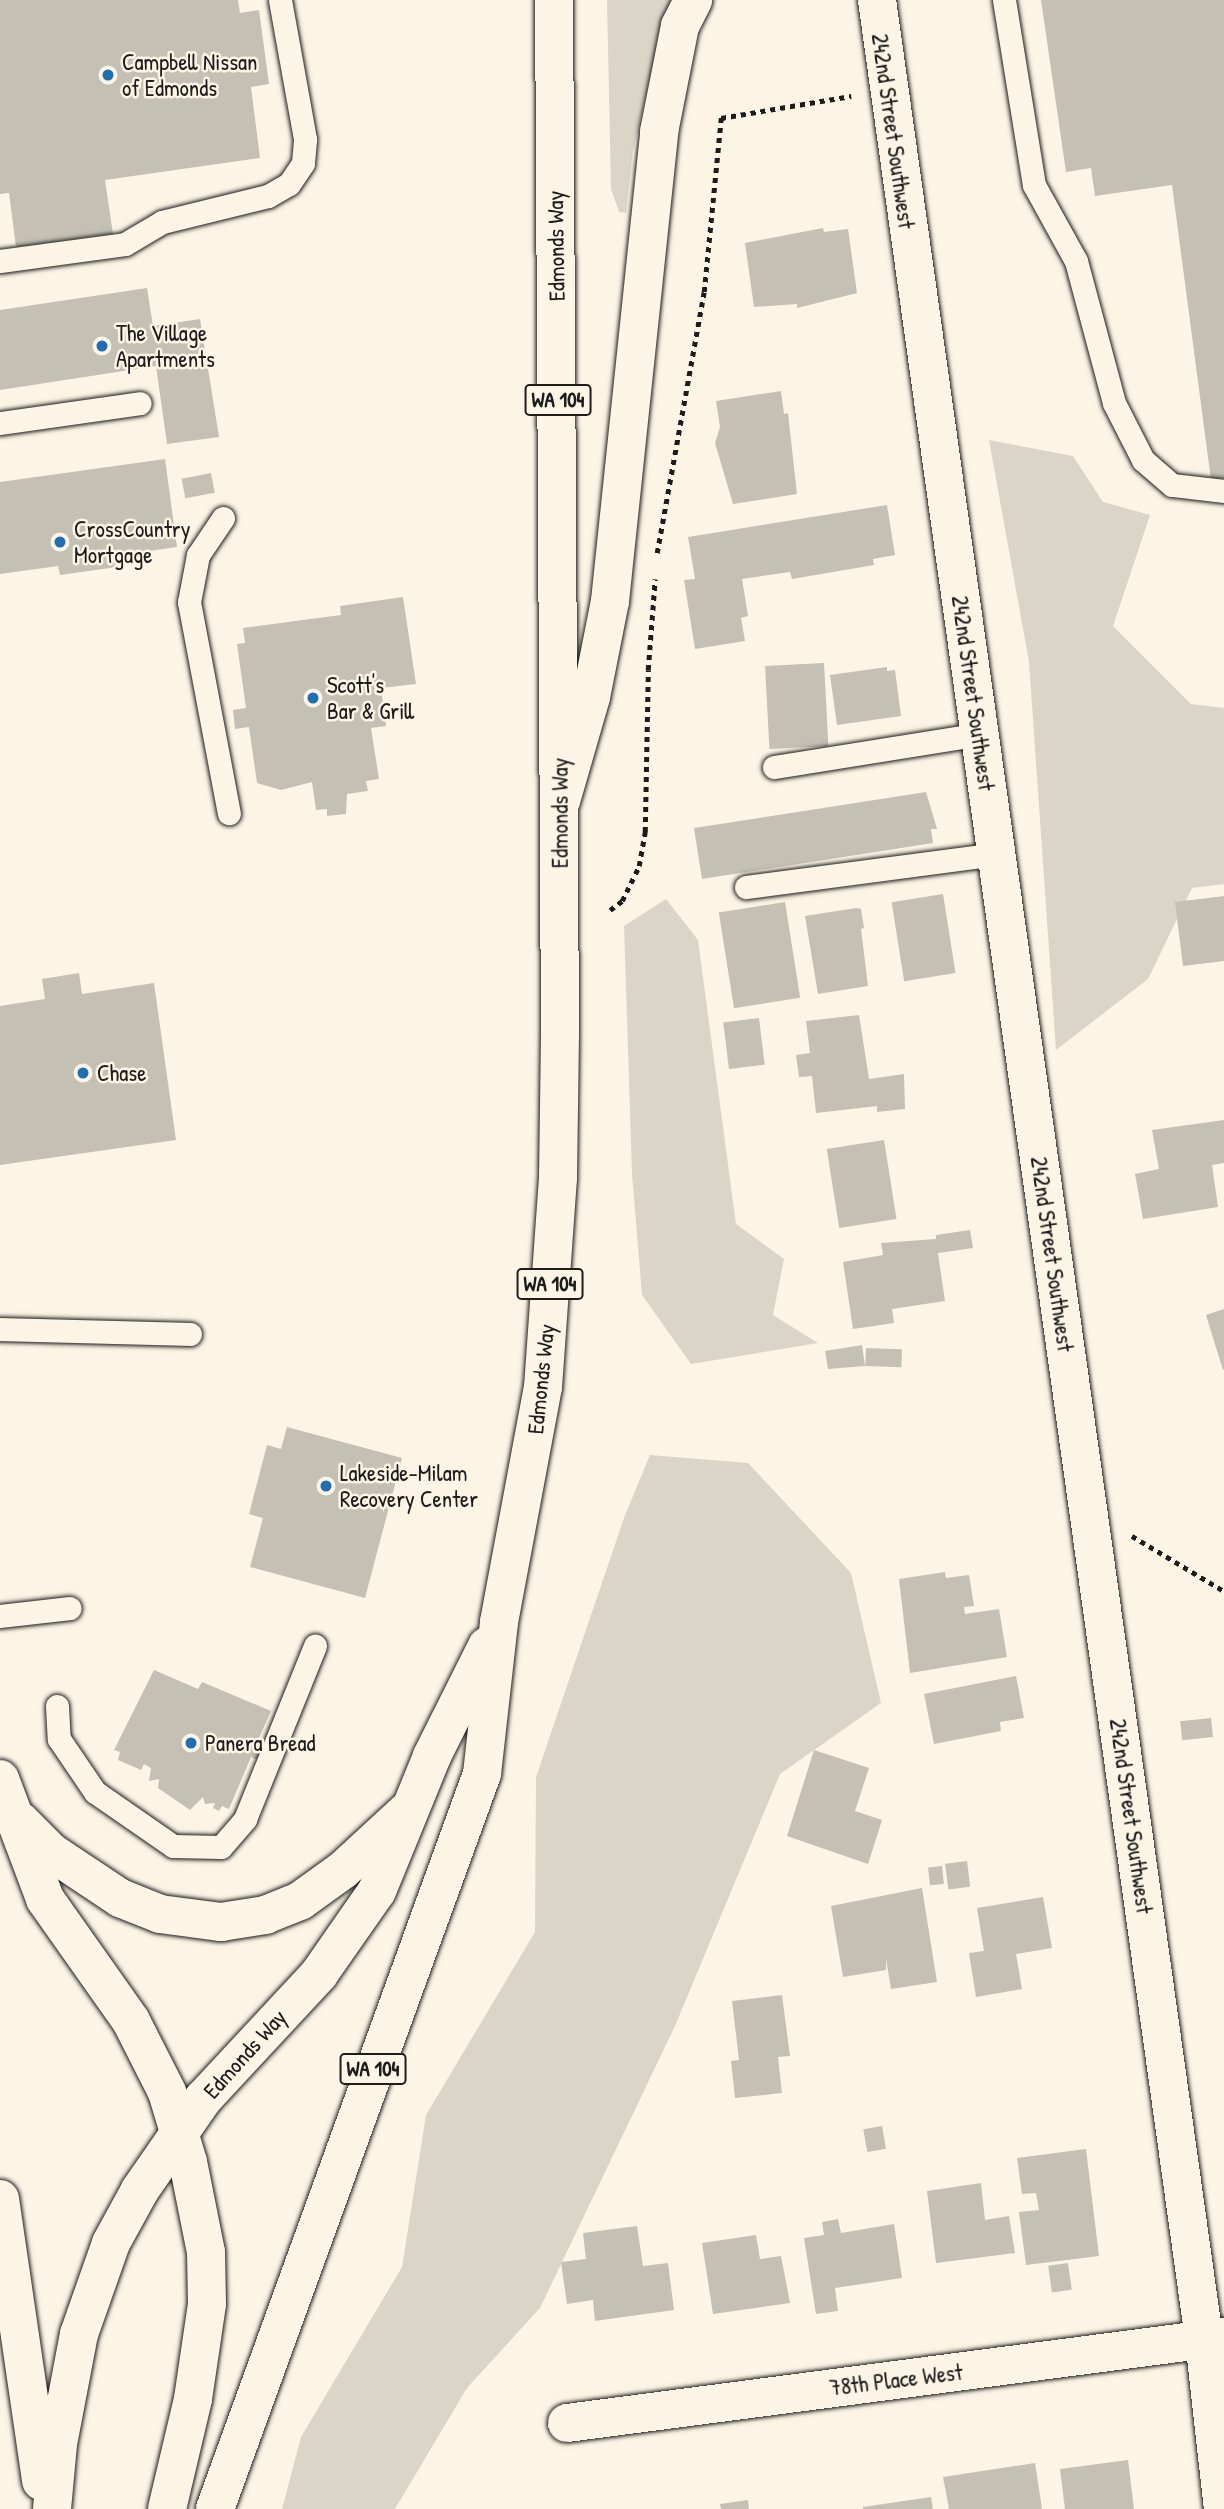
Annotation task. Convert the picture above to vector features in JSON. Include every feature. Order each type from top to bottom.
[{"type":"main road","name":"Edmonds Way","points":[[215,2509],[482,1774],[499,1622],[543,1387],[558,1178],[561,801],[554,0]]},
{"type":"main road","points":[[561,801],[591,697],[610,601],[659,132],[680,26],[693,0]]},
{"type":"main road","name":"242nd Street Southwest","points":[[877,0],[887,90],[1089,1511],[1214,2339],[1223,2509]]},
{"type":"main road","name":"Edmonds Way","points":[[52,2509],[72,2367],[98,2271],[139,2190],[180,2132],[224,2072],[338,1950],[387,1872],[432,1755],[499,1622]]},
{"type":"main road","points":[[5,1795],[51,1852],[120,1898],[160,1914],[221,1922],[265,1915],[300,1900],[342,1870],[416,1801]]},
{"type":"main road","points":[[5,1795],[45,1899],[131,2021],[167,2092],[180,2132],[206,2252],[207,2304],[193,2399],[167,2509]]},
{"type":"main road","points":[[0,2199],[45,2509]]},
{"type":"main road","name":"78th Place West","points":[[567,2423],[1214,2339]]},
{"type":"lane","points":[[0,261],[125,244],[162,222],[268,196],[289,184],[303,163],[305,139],[280,0]]},
{"type":"lane","points":[[1004,0],[1034,185],[1076,261],[1114,403],[1143,460],[1172,485],[1224,491]]},
{"type":"lane","points":[[0,423],[140,403]]},
{"type":"lane","points":[[223,518],[198,555],[189,602],[229,813]]},
{"type":"lane","points":[[774,767],[979,734]]},
{"type":"lane","points":[[746,887],[996,855]]},
{"type":"lane","points":[[0,1329],[190,1334]]},
{"type":"lane","points":[[0,1616],[70,1608]]},
{"type":"lane","points":[[57,1706],[59,1740],[95,1792],[173,1846],[221,1847],[245,1819],[315,1646]]},
{"type":"path","points":[[656,558],[704,292],[721,118],[887,90]]},
{"type":"path","points":[[611,909],[622,901],[639,866],[645,832],[648,670],[655,570]]},
{"type":"path","points":[[1089,1511],[1224,1591]]},
{"type":"shaded area","points":[[607,0],[678,0],[648,86],[633,150],[626,213],[619,212],[611,189]]},
{"type":"shaded area","points":[[989,440],[1073,456],[1103,502],[1150,515],[1113,626],[1191,704],[1224,708],[1224,884],[1192,888],[1148,979],[1056,1050],[1029,662]]},
{"type":"shaded area","points":[[666,899],[698,940],[736,1224],[784,1259],[773,1315],[818,1343],[691,1364],[642,1295],[632,1174],[624,926]]},
{"type":"shaded area","points":[[650,1455],[748,1463],[851,1573],[881,1703],[780,1774],[675,2026],[540,2308],[467,2388],[395,2509],[282,2509],[301,2437],[402,2267],[426,2115],[535,1932],[536,1777],[625,1515]]},
{"type":"building","points":[[0,0],[238,0],[240,13],[259,10],[269,84],[251,87],[260,158],[105,180],[113,234],[16,247],[9,193],[0,194]]},
{"type":"building","points":[[1041,0],[1224,0],[1224,478],[1211,480],[1172,185],[1095,196],[1091,168],[1066,172]]},
{"type":"building","points":[[823,228],[824,232],[848,229],[857,293],[797,308],[797,304],[754,307],[745,243]]},
{"type":"building","name":"The Village Apartments","points":[[147,288],[153,326],[200,319],[219,437],[167,444],[156,366],[0,390],[0,310]]},
{"type":"building","points":[[781,391],[784,414],[788,413],[797,494],[733,504],[715,443],[720,427],[716,401]]},
{"type":"building","points":[[165,459],[177,547],[122,555],[124,566],[60,575],[58,566],[0,574],[0,482]]},
{"type":"building","points":[[211,473],[215,493],[185,498],[182,479]]},
{"type":"building","points":[[887,505],[895,555],[873,559],[874,565],[792,579],[790,572],[742,579],[748,616],[741,618],[745,641],[695,649],[684,580],[695,579],[688,537]]},
{"type":"building","name":"Scott's Bar & Grill","points":[[403,597],[416,684],[381,688],[386,726],[371,728],[379,779],[366,781],[368,791],[347,794],[346,814],[327,816],[327,809],[316,810],[312,782],[281,790],[257,783],[249,727],[235,729],[233,710],[246,708],[237,644],[245,643],[243,628],[341,615],[340,606]]},
{"type":"building","points":[[824,663],[828,746],[769,749],[765,666]]},
{"type":"building","points":[[887,667],[887,671],[895,670],[901,716],[837,725],[830,675]]},
{"type":"building","points":[[926,792],[937,829],[931,829],[933,843],[702,879],[694,828]]},
{"type":"building","points":[[943,894],[956,973],[904,981],[892,902]]},
{"type":"building","points":[[1224,896],[1224,961],[1183,966],[1175,902]]},
{"type":"building","points":[[785,902],[800,998],[734,1008],[719,912]]},
{"type":"building","points":[[861,909],[864,928],[861,929],[868,986],[818,994],[805,916]]},
{"type":"building","name":"Chase","points":[[79,973],[82,994],[154,983],[176,1140],[0,1165],[0,1006],[45,999],[42,979]]},
{"type":"building","points":[[859,1015],[869,1079],[904,1074],[905,1109],[877,1112],[877,1106],[816,1113],[812,1076],[799,1077],[796,1055],[810,1053],[806,1021]]},
{"type":"building","points":[[759,1018],[765,1065],[729,1069],[723,1022]]},
{"type":"building","points":[[1224,1120],[1224,1163],[1212,1165],[1218,1207],[1143,1219],[1135,1174],[1159,1169],[1152,1130]]},
{"type":"building","points":[[884,1140],[897,1219],[839,1228],[827,1149]]},
{"type":"building","points":[[970,1230],[973,1248],[938,1253],[945,1301],[892,1309],[894,1323],[853,1329],[843,1262],[883,1255],[881,1243],[936,1239],[936,1235]]},
{"type":"building","points":[[1224,1309],[1224,1369],[1223,1370],[1206,1315]]},
{"type":"building","points":[[862,1345],[865,1366],[828,1369],[825,1351]]},
{"type":"building","points":[[866,1348],[902,1349],[901,1367],[865,1366]]},
{"type":"building","name":"Lakeside-Milam Recovery Center","points":[[287,1427],[402,1458],[365,1598],[250,1567],[263,1518],[249,1514],[267,1445],[281,1449]]},
{"type":"building","points":[[945,1572],[946,1578],[969,1575],[974,1606],[964,1607],[965,1614],[999,1609],[1007,1657],[910,1673],[899,1579]]},
{"type":"building","name":"Panera Bread","points":[[154,1670],[198,1689],[202,1682],[271,1711],[258,1740],[272,1747],[265,1763],[251,1757],[229,1809],[222,1806],[219,1811],[213,1808],[215,1803],[205,1804],[203,1797],[190,1810],[158,1788],[159,1779],[149,1781],[151,1768],[144,1764],[141,1770],[118,1760],[120,1752],[114,1750]]},
{"type":"building","points":[[1016,1676],[1024,1718],[1000,1722],[1001,1731],[934,1744],[924,1694]]},
{"type":"building","points":[[1211,1718],[1213,1737],[1182,1740],[1180,1721]]},
{"type":"building","points":[[814,1750],[869,1768],[855,1811],[882,1820],[868,1864],[787,1836]]},
{"type":"building","points":[[967,1861],[970,1887],[948,1889],[945,1864]]},
{"type":"building","points":[[942,1866],[944,1884],[930,1885],[928,1867]]},
{"type":"building","points":[[922,1888],[937,1982],[891,1989],[886,1959],[886,1970],[843,1977],[831,1906]]},
{"type":"building","points":[[1043,1897],[1052,1948],[1016,1954],[1022,1989],[976,1997],[969,1953],[984,1951],[977,1908]]},
{"type":"building","points":[[782,1995],[790,2056],[778,2057],[782,2093],[735,2098],[731,2061],[739,2060],[732,2001]]},
{"type":"building","points":[[882,2126],[886,2149],[867,2152],[863,2129]]},
{"type":"building","points":[[1086,2149],[1099,2256],[1026,2265],[1019,2212],[1039,2210],[1036,2193],[1022,2194],[1017,2158]]},
{"type":"building","points":[[981,2183],[985,2220],[1009,2216],[1015,2253],[936,2263],[927,2191]]},
{"type":"building","points":[[838,2219],[841,2233],[894,2224],[902,2278],[835,2288],[838,2311],[816,2314],[804,2238],[824,2235],[822,2222]]},
{"type":"building","points":[[637,2226],[643,2266],[668,2263],[674,2310],[595,2321],[593,2300],[567,2304],[561,2262],[586,2259],[583,2233]]},
{"type":"building","points":[[756,2235],[760,2259],[781,2256],[790,2303],[713,2314],[702,2243]]},
{"type":"building","points":[[1068,2263],[1072,2290],[1052,2293],[1048,2266]]},
{"type":"building","points":[[1128,2460],[1134,2509],[1065,2509],[1060,2469]]},
{"type":"building","points":[[1035,2463],[1042,2509],[949,2509],[943,2477]]},
{"type":"building","points":[[931,2497],[933,2509],[863,2509],[863,2507]]},
{"type":"building","points":[[748,2500],[749,2509],[721,2509],[720,2504]]},
{"type":"place","name":"Campbell Nissan of Edmonds","points":[[108,75]]},
{"type":"place","name":"The Village Apartments","points":[[102,346]]},
{"type":"place","name":"CrossCountry Mortgage","points":[[60,542]]},
{"type":"place","name":"Scott's Bar & Grill","points":[[313,698]]},
{"type":"place","name":"Chase","points":[[83,1073]]},
{"type":"place","name":"Lakeside-Milam Recovery Center","points":[[326,1486]]},
{"type":"place","name":"Panera Bread","points":[[191,1743]]}]
